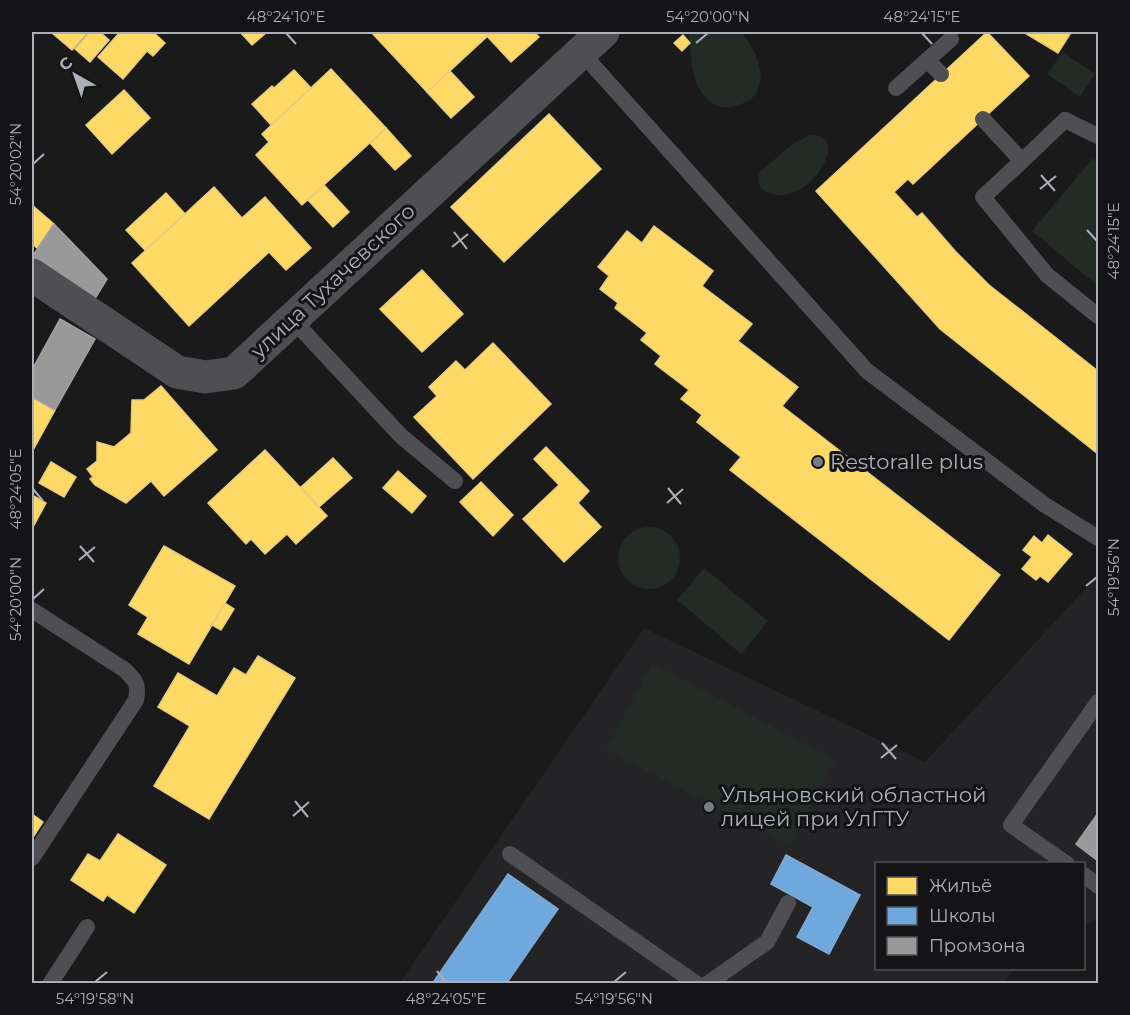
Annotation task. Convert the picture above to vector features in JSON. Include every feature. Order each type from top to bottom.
[{"type":"street","name":"улица Тухачевского","points":[[32,275],[177,372],[205,377],[234,373],[592,42]]},
{"type":"lane","points":[[897,88],[951,39]]},
{"type":"lane","points":[[592,42],[867,371],[1045,506],[1098,538]]},
{"type":"lane","points":[[927,60],[941,74]]},
{"type":"lane","points":[[983,119],[1022,161]]},
{"type":"lane","points":[[1098,136],[1065,120],[983,197],[1047,275],[1098,316]]},
{"type":"lane","points":[[292,319],[401,436],[455,481]]},
{"type":"lane","points":[[32,610],[126,670],[135,680],[138,690],[136,700],[32,858]]},
{"type":"lane","points":[[1064,862],[1011,825],[1098,702]]},
{"type":"lane","points":[[510,854],[697,984]]},
{"type":"lane","points":[[1085,876],[1098,886]]},
{"type":"lane","points":[[707,984],[767,942],[788,903]]},
{"type":"lane","points":[[50,984],[87,927]]},
{"type":"shaded area","points":[[688,32],[741,32],[755,53],[760,70],[761,79],[755,95],[732,107],[717,106],[707,99],[700,90],[695,77]]},
{"type":"shaded area","points":[[1063,52],[1095,74],[1080,97],[1047,74]]},
{"type":"shaded area","points":[[810,135],[823,137],[828,145],[827,157],[810,182],[797,191],[782,195],[767,192],[762,188],[758,181],[759,173],[791,145]]},
{"type":"shaded area","points":[[1093,158],[1098,163],[1098,286],[1032,231]]},
{"type":"shaded area","points":[[643,527],[655,527],[671,536],[678,546],[680,558],[678,570],[671,580],[655,589],[643,589],[632,584],[623,575],[618,564],[618,552],[623,541],[632,532]]},
{"type":"shaded area","points":[[704,568],[768,621],[741,654],[677,600]]},
{"type":"shaded area","name":"Ульяновский областной лицей при УлГТУ","points":[[1098,575],[1098,919],[1085,925],[1085,862],[875,862],[875,970],[1015,970],[1004,983],[399,984],[644,628],[925,762]]},
{"type":"shaded area","points":[[652,663],[835,760],[790,846],[606,750]]},
{"type":"building: Жильё","points":[[51,32],[88,32],[72,50]]},
{"type":"building: Жильё","points":[[90,32],[100,32],[109,40],[90,62],[75,49]]},
{"type":"building: Жильё","points":[[120,32],[153,32],[165,43],[153,56],[147,51],[123,79],[98,57]]},
{"type":"building: Жильё","points":[[240,32],[267,32],[252,45]]},
{"type":"building: Жильё","points":[[373,32],[492,32],[427,92]]},
{"type":"building: Жильё","points":[[492,32],[534,32],[539,37],[511,62],[487,36]]},
{"type":"building: Жильё","points":[[987,32],[1029,76],[913,184],[908,179],[894,192],[917,217],[922,213],[989,285],[1098,371],[1098,454],[940,329],[816,191]]},
{"type":"building: Жильё","points":[[1026,32],[1066,32],[1070,34],[1058,53]]},
{"type":"building: Жильё","points":[[683,35],[690,43],[682,51],[674,43]]},
{"type":"building: Жильё","points":[[331,69],[386,128],[302,205],[256,155],[269,142],[262,134]]},
{"type":"building: Жильё","points":[[294,70],[311,88],[271,125],[252,104]]},
{"type":"building: Жильё","points":[[450,71],[474,97],[451,118],[427,92]]},
{"type":"building: Жильё","points":[[124,90],[150,118],[112,154],[86,125]]},
{"type":"building: Жильё","points":[[549,114],[601,169],[504,262],[451,207]]},
{"type":"building: Жильё","points":[[386,128],[411,156],[395,170],[370,143]]},
{"type":"building: Жильё","points":[[324,185],[349,212],[333,227],[308,200]]},
{"type":"building: Жильё","points":[[214,187],[242,218],[265,197],[311,248],[286,270],[269,252],[189,326],[132,263]]},
{"type":"building: Жильё","points":[[166,193],[185,214],[145,250],[126,230]]},
{"type":"building: Жильё","points":[[32,205],[54,224],[37,248],[32,244]]},
{"type":"building: Жильё","points":[[654,226],[713,271],[702,286],[752,324],[738,341],[798,387],[782,406],[1000,575],[949,640],[730,470],[741,457],[697,422],[702,415],[681,399],[689,390],[655,364],[661,356],[641,340],[647,333],[615,308],[618,303],[600,289],[609,276],[598,267],[627,231],[642,243]]},
{"type":"building: Жильё","points":[[422,270],[463,314],[422,352],[380,309]]},
{"type":"building: Жильё","points":[[493,343],[551,404],[473,479],[414,417],[437,396],[429,387],[456,361],[465,370]]},
{"type":"building: Жильё","points":[[161,386],[217,450],[164,496],[151,481],[126,503],[95,485],[87,469],[97,461],[97,442],[114,447],[131,433],[132,400],[144,400]]},
{"type":"building: Жильё","points":[[32,397],[55,410],[32,452]]},
{"type":"building: Жильё","points":[[546,447],[589,491],[578,503],[601,527],[564,562],[523,519],[559,485],[534,459]]},
{"type":"building: Жильё","points":[[265,450],[327,516],[296,544],[287,534],[265,554],[251,539],[246,544],[208,503]]},
{"type":"building: Жильё","points":[[333,458],[352,478],[319,507],[301,487]]},
{"type":"building: Жильё","points":[[51,462],[76,477],[64,497],[39,483]]},
{"type":"building: Жильё","points":[[398,471],[426,496],[412,513],[383,488]]},
{"type":"building: Жильё","points":[[481,482],[513,515],[493,536],[460,502]]},
{"type":"building: Жильё","points":[[32,495],[46,503],[32,529]]},
{"type":"building: Жильё","points":[[1048,535],[1072,554],[1048,582],[1040,576],[1036,580],[1022,569],[1032,557],[1023,550],[1034,536],[1042,543]]},
{"type":"building: Жильё","points":[[164,546],[235,586],[189,664],[138,634],[148,617],[129,605]]},
{"type":"building: Жильё","points":[[225,603],[234,609],[221,630],[212,625]]},
{"type":"building: Жильё","points":[[258,656],[295,678],[209,819],[154,786],[190,726],[158,707],[178,673],[217,696],[234,668],[246,675]]},
{"type":"building: Жильё","points":[[32,814],[43,822],[32,839]]},
{"type":"building: Жильё","points":[[118,834],[166,865],[134,913],[107,895],[103,901],[71,880],[88,854],[100,861]]},
{"type":"building: Школы","points":[[786,855],[860,895],[829,954],[797,937],[813,907],[771,884]]},
{"type":"building: Школы","points":[[508,874],[558,909],[506,984],[432,984]]},
{"type":"building: Промзона","points":[[54,224],[107,279],[91,305],[32,266],[32,257]]},
{"type":"building: Промзона","points":[[60,319],[95,339],[55,410],[32,397],[32,370]]},
{"type":"building: Промзона","points":[[1098,813],[1098,861],[1076,844]]},
{"type":"place","name":"Restoralle plus","points":[[818,462]]},
{"type":"place","name":"Ульяновский областной лицей при УлГТУ","points":[[709,807]]}]
